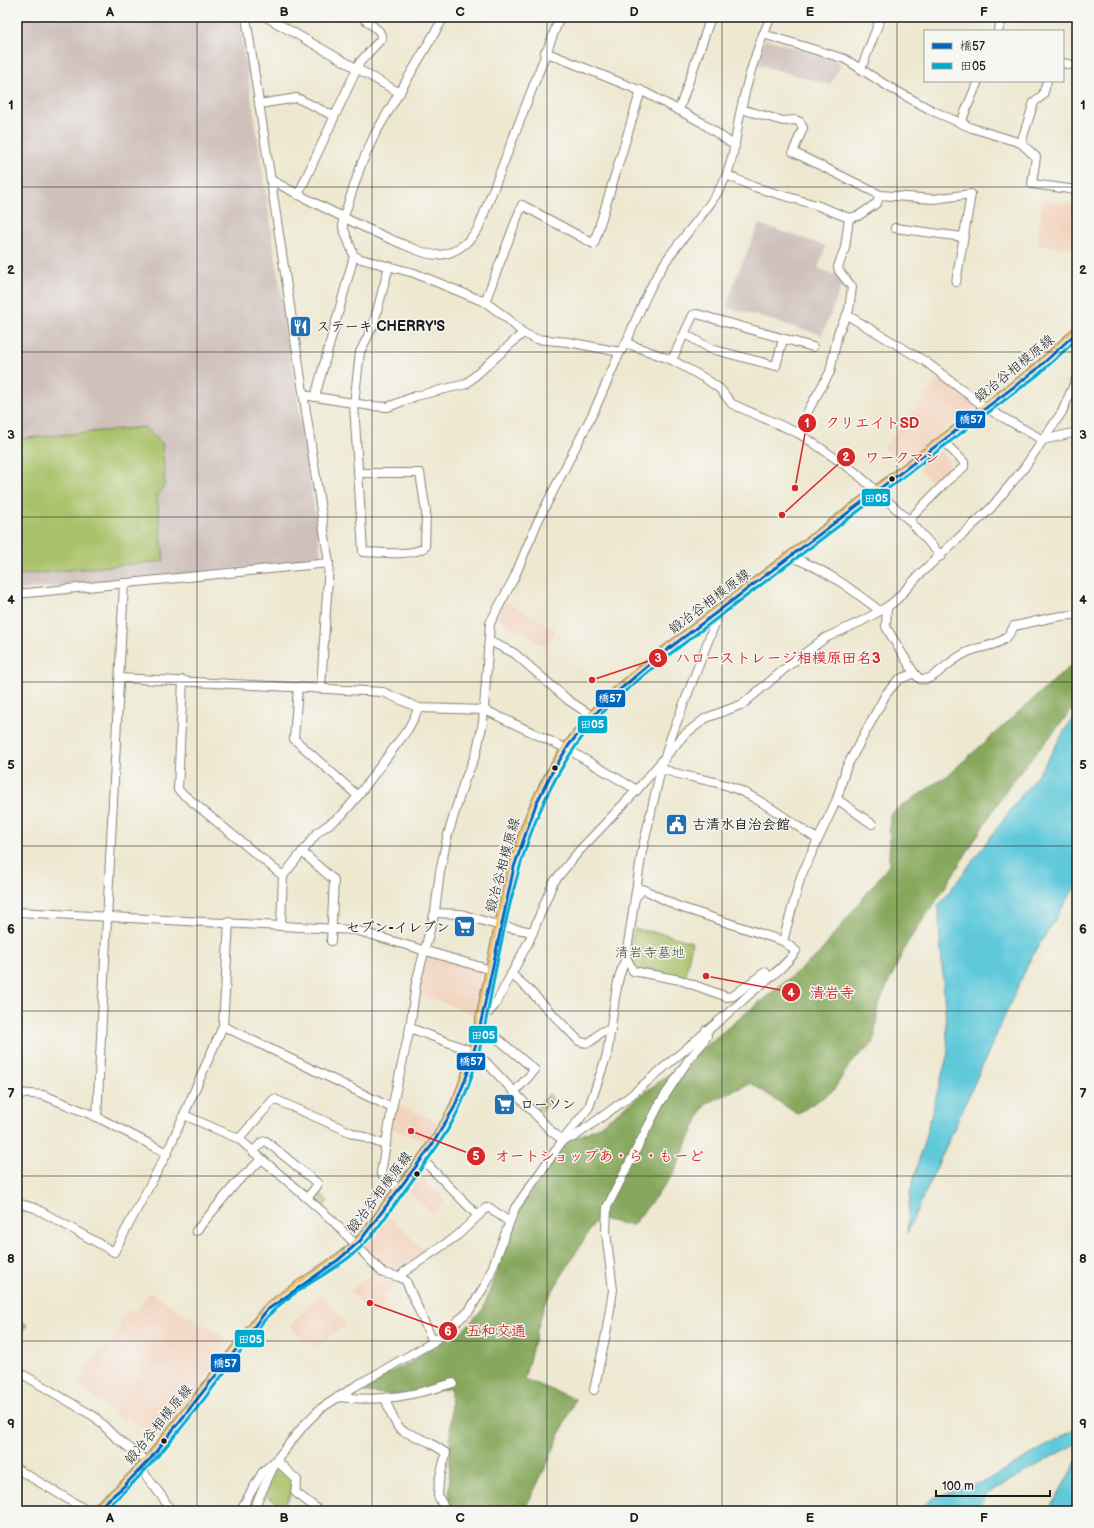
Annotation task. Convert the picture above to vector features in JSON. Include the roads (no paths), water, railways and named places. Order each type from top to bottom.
[{"type":"main road","name":"鍛冶谷相模原線","points":[[95,1511],[144,1465],[267,1310],[281,1297],[324,1270],[355,1246],[399,1190],[441,1132],[455,1107],[474,1052],[509,882],[527,822],[542,788],[567,749],[592,716],[624,686],[720,610],[1046,362],[1077,332]]},
{"type":"street","points":[[246,17],[329,563],[321,688]]},
{"type":"street","points":[[266,17],[400,93]]},
{"type":"street","points":[[298,194],[360,62],[382,38],[379,31],[362,17]]},
{"type":"street","points":[[315,396],[354,256],[343,227],[343,219],[361,165],[375,134],[444,17]]},
{"type":"street","points":[[271,180],[343,219],[421,252],[438,254],[461,248],[470,240],[478,229],[545,52],[560,17]]},
{"type":"street","points":[[679,110],[711,17]]},
{"type":"street","points":[[399,1190],[381,1173],[392,1108],[410,1028],[416,983],[435,913],[440,872],[447,838],[464,782],[479,745],[485,710],[490,624],[514,578],[538,521],[595,409],[649,292],[666,262],[710,203],[726,175],[735,146],[741,109],[763,34],[770,17]]},
{"type":"street","points":[[861,69],[881,17]]},
{"type":"street","points":[[998,30],[1003,17]]},
{"type":"street","points":[[763,34],[845,59],[903,95],[961,122],[1022,143],[1036,157],[1032,184],[1077,190]]},
{"type":"street","points":[[545,52],[641,90],[701,122],[735,146]]},
{"type":"street","points":[[1064,63],[1077,66]]},
{"type":"street","points":[[961,122],[978,82]]},
{"type":"street","points":[[1022,143],[1034,102],[1043,95],[1047,82]]},
{"type":"street","points":[[485,302],[522,205],[594,244],[641,90]]},
{"type":"street","points":[[259,104],[297,98],[334,116]]},
{"type":"street","points":[[741,109],[783,120],[796,120],[800,122],[803,128],[793,152],[880,195],[934,199],[971,194],[956,282]]},
{"type":"street","points":[[726,175],[754,187],[816,205],[849,218],[858,216],[877,203],[880,195]]},
{"type":"street","points":[[798,433],[810,407],[830,372],[838,333],[847,315],[852,287],[839,271],[838,267],[845,248],[849,218]]},
{"type":"street","points":[[895,228],[963,236]]},
{"type":"street","points":[[354,256],[361,260],[414,273],[485,302],[507,318],[523,333],[536,338],[588,345],[620,352]]},
{"type":"street","points":[[359,473],[420,473],[426,512],[425,547],[420,551],[399,553],[363,552],[354,404],[360,352],[374,326],[389,266]]},
{"type":"street","points":[[672,360],[693,315],[697,314],[813,347]]},
{"type":"street","points":[[847,315],[926,362],[986,408],[1043,440],[1077,432]]},
{"type":"street","points":[[304,395],[354,404],[388,407],[416,396],[466,384],[523,333]]},
{"type":"street","points":[[685,334],[711,349],[776,366],[783,339]]},
{"type":"street","points":[[626,343],[672,360],[706,379],[720,389],[732,404],[798,433],[855,472],[909,520],[941,556]]},
{"type":"street","points":[[665,756],[697,723],[717,713],[739,707],[825,638],[884,609],[990,509],[1024,468],[1062,412],[1076,383]]},
{"type":"street","points":[[909,520],[947,481],[964,467],[964,462],[943,441]]},
{"type":"street","points":[[791,557],[817,567],[884,609]]},
{"type":"street","points":[[17,594],[329,563]]},
{"type":"street","points":[[97,1117],[124,583]]},
{"type":"street","points":[[884,609],[886,627],[914,673],[920,679],[926,680],[959,656],[975,649],[999,643],[1011,633],[1014,626],[1036,622],[1044,618],[1077,615]]},
{"type":"street","points":[[240,1511],[262,1473],[276,1460],[305,1424],[338,1396],[433,1342],[469,1310],[487,1282],[509,1222],[516,1208],[563,1140],[590,1107],[608,1055],[620,977],[626,957],[634,899],[659,768],[665,756],[720,610]]},
{"type":"street","points":[[489,641],[514,653],[568,700],[592,716]]},
{"type":"street","points":[[783,941],[801,876],[837,799],[846,768],[879,706],[898,680],[914,673]]},
{"type":"street","points":[[120,678],[183,680],[383,692],[419,708],[485,710],[567,749],[637,790]]},
{"type":"street","points":[[183,680],[178,790],[283,876]]},
{"type":"street","points":[[298,687],[294,739],[358,796]]},
{"type":"street","points":[[281,925],[283,876],[318,832],[342,815],[358,796],[408,729],[419,708]]},
{"type":"street","points":[[514,1092],[535,1070],[481,1019],[495,1005],[533,932],[548,894],[560,874],[659,768]]},
{"type":"street","points":[[659,768],[681,776],[732,788],[752,798],[817,839]]},
{"type":"street","points":[[837,799],[872,824]]},
{"type":"street","points":[[302,852],[334,880],[331,941]]},
{"type":"street","points":[[563,1140],[574,1137],[629,1096],[769,977],[777,972],[796,951],[783,941],[677,906],[642,889],[634,899]]},
{"type":"street","points":[[17,912],[332,927],[355,930],[491,970]]},
{"type":"street","points":[[435,913],[460,914],[500,926],[533,932]]},
{"type":"street","points":[[17,1203],[35,1208],[114,1252],[167,1153],[223,1026],[229,922]]},
{"type":"street","points":[[626,957],[633,971],[680,980],[727,997],[733,996],[765,972],[769,977]]},
{"type":"street","points":[[511,974],[580,1041],[590,1043],[601,1032],[607,1030],[611,1031]]},
{"type":"street","points":[[223,1026],[392,1108]]},
{"type":"street","points":[[410,1028],[474,1052],[485,1061],[552,1132],[563,1140]]},
{"type":"street","points":[[594,1390],[606,1334],[613,1290],[606,1232],[607,1207],[660,1103],[689,1059],[702,1044],[707,1036],[706,1030]]},
{"type":"street","points":[[17,1093],[44,1095],[97,1117],[167,1153]]},
{"type":"street","points":[[238,1139],[274,1099],[350,1132],[386,1145]]},
{"type":"street","points":[[184,1115],[238,1139],[332,1220],[383,1274],[400,1277],[406,1281],[433,1342]]},
{"type":"street","points":[[253,1152],[262,1142],[266,1141],[317,1183],[317,1186],[307,1198]]},
{"type":"street","points":[[422,1159],[478,1216]]},
{"type":"street","points":[[196,1231],[237,1182],[262,1160]]},
{"type":"street","points":[[400,1277],[404,1272],[458,1235],[486,1208],[490,1208],[509,1222]]},
{"type":"street","points":[[17,1365],[94,1417],[107,1428],[144,1465],[171,1511]]},
{"type":"street","points":[[17,1371],[43,1383]]},
{"type":"street","points":[[338,1396],[356,1399],[385,1398],[418,1394],[453,1383]]},
{"type":"street","points":[[385,1398],[398,1427],[403,1431],[429,1442],[446,1453],[439,1481],[438,1496],[446,1511]]},
{"type":"street","points":[[253,1511],[276,1460]]},
{"type":"street","points":[[276,1460],[297,1480],[295,1492],[320,1511]]},
{"type":"street","points":[[17,1469],[88,1511]]},
{"type":"water","points":[[1077,716],[1077,884],[1030,960],[907,1233],[910,1193],[948,1053],[938,907],[1043,767],[1071,720]]},
{"type":"water","points":[[1077,1425],[1077,1443],[988,1493],[976,1511],[918,1511],[933,1498],[985,1481],[1074,1430]]},
{"type":"water","points":[[1077,1460],[1077,1511],[1049,1511]]},
{"type":"place","name":"ステーキ CHERRY'S","points":[[300,326]]},
{"type":"place","name":"クリエイトSD","points":[[795,488]]},
{"type":"place","name":"ワークマン","points":[[782,515]]},
{"type":"place","name":"ハローストレージ相模原田名3","points":[[592,680]]},
{"type":"place","name":"古清水自治会館","points":[[677,824]]},
{"type":"place","name":"セブン-イレブン","points":[[465,927]]},
{"type":"place","name":"清岩寺","points":[[706,976]]},
{"type":"place","name":"ローソン","points":[[504,1104]]},
{"type":"place","name":"オートショップあ・ら・もーど","points":[[411,1131]]},
{"type":"place","name":"五和交通","points":[[370,1303]]},
{"type":"park label","name":"清岩寺墓地","points":[[650,952]]}]
